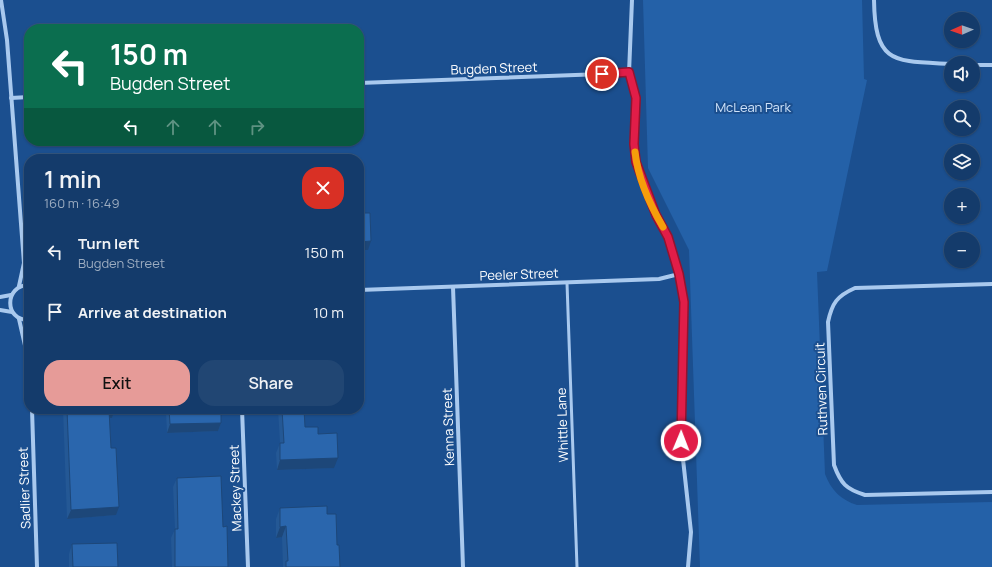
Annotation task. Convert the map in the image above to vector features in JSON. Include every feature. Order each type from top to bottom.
[{"type":"street","points":[[1,0],[7,40],[24,263],[19,286],[11,295],[9,302],[12,312],[19,319],[24,341]]},
{"type":"street","points":[[632,0],[629,72],[636,98],[634,144],[636,162],[656,215],[668,237],[679,274],[684,302],[681,441],[691,532],[688,567]]},
{"type":"street","points":[[874,0],[874,20],[878,38],[886,51],[896,58],[910,62],[944,64]]},
{"type":"street","points":[[980,64],[992,65]]},
{"type":"street","name":"Bugden Street","points":[[364,84],[629,72]]},
{"type":"street","points":[[11,98],[24,97]]},
{"type":"street","name":"Peeler Street","points":[[364,290],[659,279],[679,274]]},
{"type":"street","name":"Ruthven Circuit","points":[[992,284],[855,288],[837,299],[831,309],[828,322],[834,465],[840,481],[850,490],[865,495],[992,492]]},
{"type":"street","points":[[19,286],[24,286]]},
{"type":"street","name":"Kenna Street","points":[[453,287],[462,567]]},
{"type":"street","points":[[0,297],[11,295]]},
{"type":"street","points":[[0,310],[12,312]]},
{"type":"street","points":[[19,319],[24,320]]},
{"type":"street","name":"Sadlier Street","points":[[32,414],[37,567]]},
{"type":"street","name":"Mackey Street","points":[[242,414],[248,567]]},
{"type":"lane","name":"Whittle Lane","points":[[567,283],[577,567]]},
{"type":"green space","name":"McLean Park","points":[[643,0],[862,0],[864,79],[867,80],[827,271],[817,272],[825,474],[830,485],[837,494],[857,505],[992,502],[992,567],[700,567],[689,250],[648,168]]},
{"type":"building","points":[[364,213],[370,213],[371,241],[364,242]]},
{"type":"building","points":[[67,414],[109,414],[111,448],[116,448],[119,507],[71,510]]},
{"type":"building","points":[[169,414],[221,414],[221,423],[170,424]]},
{"type":"building","points":[[282,414],[304,414],[305,427],[318,427],[318,434],[337,433],[338,458],[280,460],[280,443],[284,443]]},
{"type":"building","points":[[221,476],[223,527],[227,526],[228,567],[175,567],[175,529],[178,529],[177,478]]},
{"type":"building","points":[[327,506],[327,514],[336,514],[337,545],[339,545],[340,567],[286,567],[286,561],[288,561],[286,526],[280,527],[280,508]]},
{"type":"building","points":[[117,543],[118,567],[73,567],[72,544]]},
{"type":"slow traffic","points":[[635,152],[636,162],[645,188],[656,215],[663,227]]},
{"type":"route","points":[[602,74],[629,72],[636,98],[634,144],[636,162],[656,215],[668,237],[679,274],[684,302],[681,441]]}]
